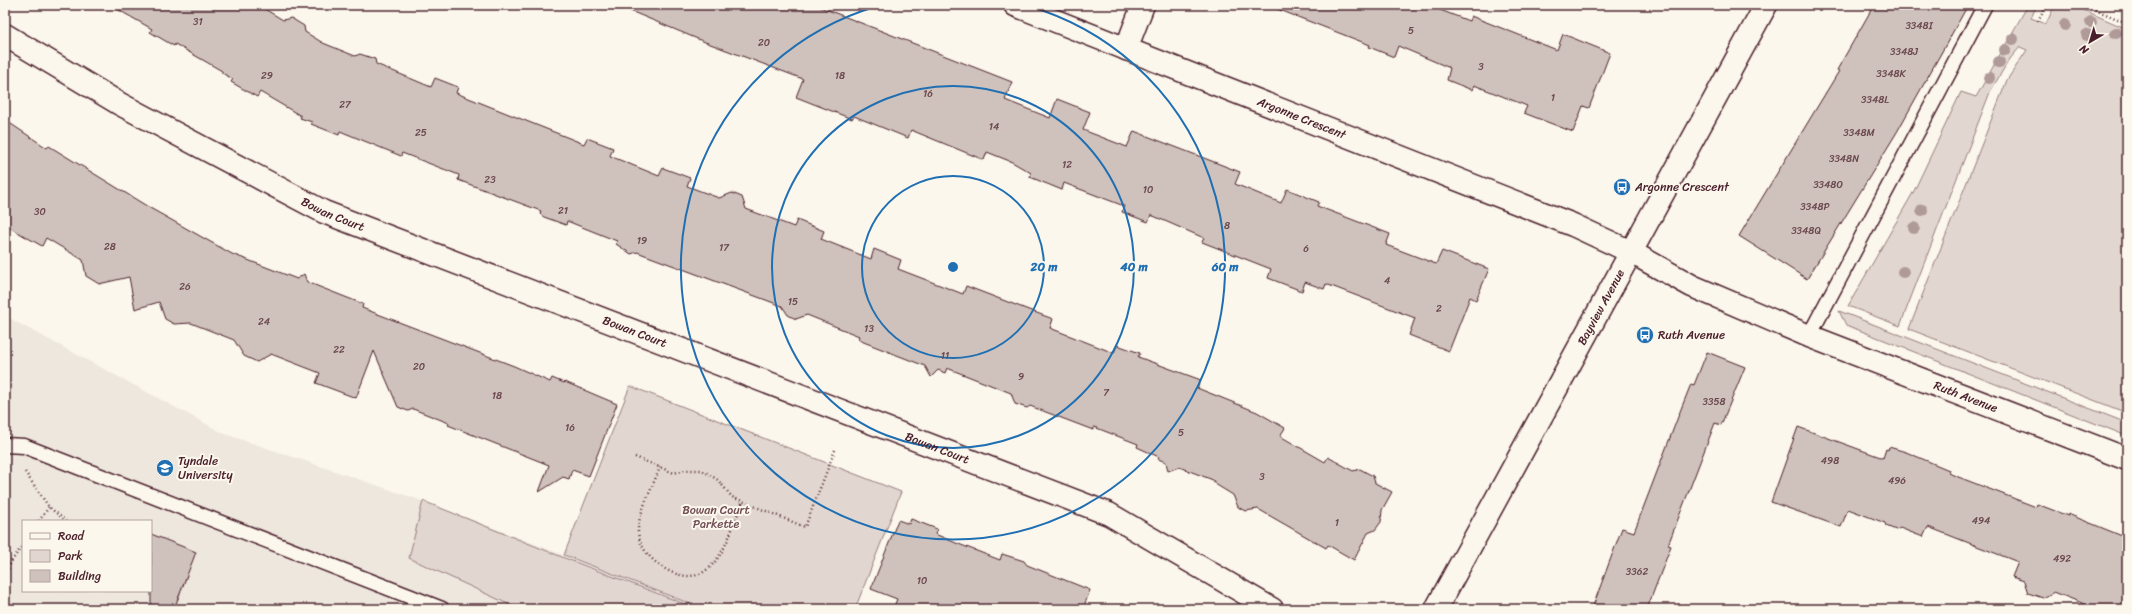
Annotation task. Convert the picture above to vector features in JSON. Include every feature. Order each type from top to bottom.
[{"type":"street","name":"Argonne Crescent","points":[[1015,5],[1573,225],[1631,252]]},
{"type":"street","points":[[1126,49],[1143,5]]},
{"type":"street","name":"Bayview Avenue","points":[[1436,609],[1766,5]]},
{"type":"street","name":"Bowan Court","points":[[5,35],[120,104],[324,212],[1109,514],[1272,609]]},
{"type":"street","name":"Ruth Avenue","points":[[1631,252],[1692,286],[1809,336],[2127,459]]},
{"type":"lane","points":[[1809,336],[1985,5]]},
{"type":"lane","points":[[5,445],[24,446],[442,609]]},
{"type":"path","points":[[2038,21],[2046,5]]},
{"type":"path","points":[[2084,5],[2127,23]]},
{"type":"path","points":[[24,446],[24,471],[49,507],[65,520]]},
{"type":"path","points":[[635,457],[674,473],[685,470],[702,470],[718,480],[732,497],[805,527],[835,450]]},
{"type":"path","points":[[660,467],[639,519],[638,533],[646,553],[663,569],[686,576],[705,572],[720,556],[743,502]]},
{"type":"path","points":[[40,520],[49,507]]},
{"type":"path","points":[[5,576],[11,562],[22,546]]},
{"type":"path","points":[[5,599],[18,609]]},
{"type":"shaded area","name":"Tyndale University","points":[[5,316],[225,434],[423,501],[704,609],[5,609]]},
{"type":"green space","points":[[2028,5],[2037,5],[2031,18],[2046,24],[2055,5],[2072,5],[2127,29],[2127,413],[1909,329],[2007,80],[2027,50],[2020,47],[2009,60],[1990,92],[1900,326],[1848,306],[1914,191],[1961,92],[1976,97]]},
{"type":"green space","points":[[1839,311],[2127,423],[2127,436],[1846,325]]},
{"type":"green space","name":"Bowan Court Parkette","points":[[630,386],[901,492],[855,609],[704,609],[564,555]]},
{"type":"green space","points":[[423,501],[567,559],[698,609],[519,609],[409,558]]},
{"type":"building","points":[[110,5],[258,5],[283,20],[291,18],[304,26],[305,32],[323,43],[355,56],[360,54],[375,59],[376,64],[431,87],[435,78],[458,87],[456,93],[584,144],[587,138],[613,148],[610,156],[659,176],[663,168],[690,178],[687,186],[719,198],[732,193],[742,197],[746,209],[794,227],[797,220],[824,231],[821,239],[871,259],[874,249],[901,260],[898,269],[963,294],[966,286],[1053,319],[1050,328],[1114,353],[1117,345],[1140,353],[1138,357],[1201,380],[1197,388],[1257,412],[1285,428],[1280,436],[1325,462],[1328,457],[1353,471],[1360,469],[1373,476],[1375,483],[1392,492],[1382,510],[1381,522],[1375,530],[1368,533],[1354,560],[1328,545],[1326,548],[1258,509],[1245,511],[1238,507],[1233,495],[1215,484],[1213,480],[1179,467],[1168,471],[1166,462],[1158,459],[1159,457],[1137,447],[1138,444],[1094,427],[1093,430],[1030,406],[1027,408],[1015,404],[1011,393],[947,368],[945,373],[938,370],[931,377],[925,366],[861,341],[858,339],[859,336],[807,315],[796,319],[788,315],[782,306],[637,252],[631,254],[616,244],[617,241],[567,221],[566,225],[544,217],[540,214],[541,211],[458,180],[459,175],[402,153],[401,156],[340,131],[339,135],[311,124],[312,122],[300,118],[301,116],[260,92],[257,97],[231,82],[233,79],[222,73],[222,71],[175,44],[174,46],[150,32],[152,29]]},
{"type":"building","points":[[616,5],[815,5],[1012,82],[1005,100],[1050,118],[1057,99],[1090,112],[1083,130],[1127,147],[1134,131],[1240,172],[1235,184],[1281,203],[1287,189],[1319,202],[1317,206],[1390,234],[1386,245],[1436,264],[1442,251],[1489,269],[1476,300],[1470,297],[1449,351],[1409,335],[1415,318],[1326,284],[1324,289],[1305,282],[1302,291],[1268,278],[1271,269],[1202,242],[1204,238],[1151,215],[1148,222],[1122,212],[1124,206],[1064,183],[1062,190],[1030,177],[1031,173],[1012,162],[987,152],[984,160],[911,130],[908,138],[854,116],[852,119],[796,97],[803,79],[705,42]]},
{"type":"building","points":[[1273,5],[1427,5],[1469,21],[1471,16],[1557,50],[1563,34],[1610,53],[1589,108],[1583,106],[1573,132],[1524,113],[1527,106],[1474,85],[1472,90],[1447,80],[1450,68],[1398,46],[1394,57],[1369,47],[1370,45],[1272,7]]},
{"type":"building","points":[[1874,5],[1968,5],[1897,132],[1807,279],[1739,236],[1839,71],[1837,70]]},
{"type":"building","points":[[5,120],[47,148],[49,146],[150,208],[232,254],[297,279],[304,274],[307,282],[363,304],[362,308],[514,366],[550,382],[552,378],[564,383],[565,382],[617,404],[589,476],[572,470],[569,479],[563,477],[539,492],[549,465],[448,425],[449,423],[413,409],[408,411],[398,407],[374,351],[356,398],[316,383],[320,373],[271,354],[257,362],[244,356],[234,340],[191,323],[174,324],[165,319],[159,302],[135,309],[129,277],[99,284],[86,276],[83,260],[46,238],[42,246],[5,225]]},
{"type":"building","points":[[1707,352],[1745,367],[1721,425],[1715,423],[1668,545],[1671,546],[1647,609],[1592,609],[1622,528],[1634,532],[1691,384],[1694,385]]},
{"type":"building","points":[[1798,427],[1883,458],[1886,449],[1888,450],[1889,447],[1906,452],[1949,470],[1948,473],[2036,507],[2037,504],[2068,516],[2068,514],[2127,538],[2127,609],[2097,609],[2054,592],[2043,598],[2028,593],[2024,581],[2012,577],[2018,562],[1928,527],[1923,537],[1900,528],[1896,530],[1886,526],[1885,523],[1848,509],[1841,527],[1771,502]]},
{"type":"building","points":[[911,519],[937,529],[935,534],[956,543],[1000,560],[1002,554],[1024,561],[1027,565],[1090,590],[1083,609],[893,609],[897,599],[871,589],[898,520],[909,524]]},
{"type":"building","points":[[152,534],[196,552],[174,609],[151,609]]},
{"type":"place","name":"Argonne Crescent","points":[[1622,187]]},
{"type":"place","name":"Ruth Avenue","points":[[1645,335]]},
{"type":"place","name":"Tyndale University","points":[[165,468]]}]
